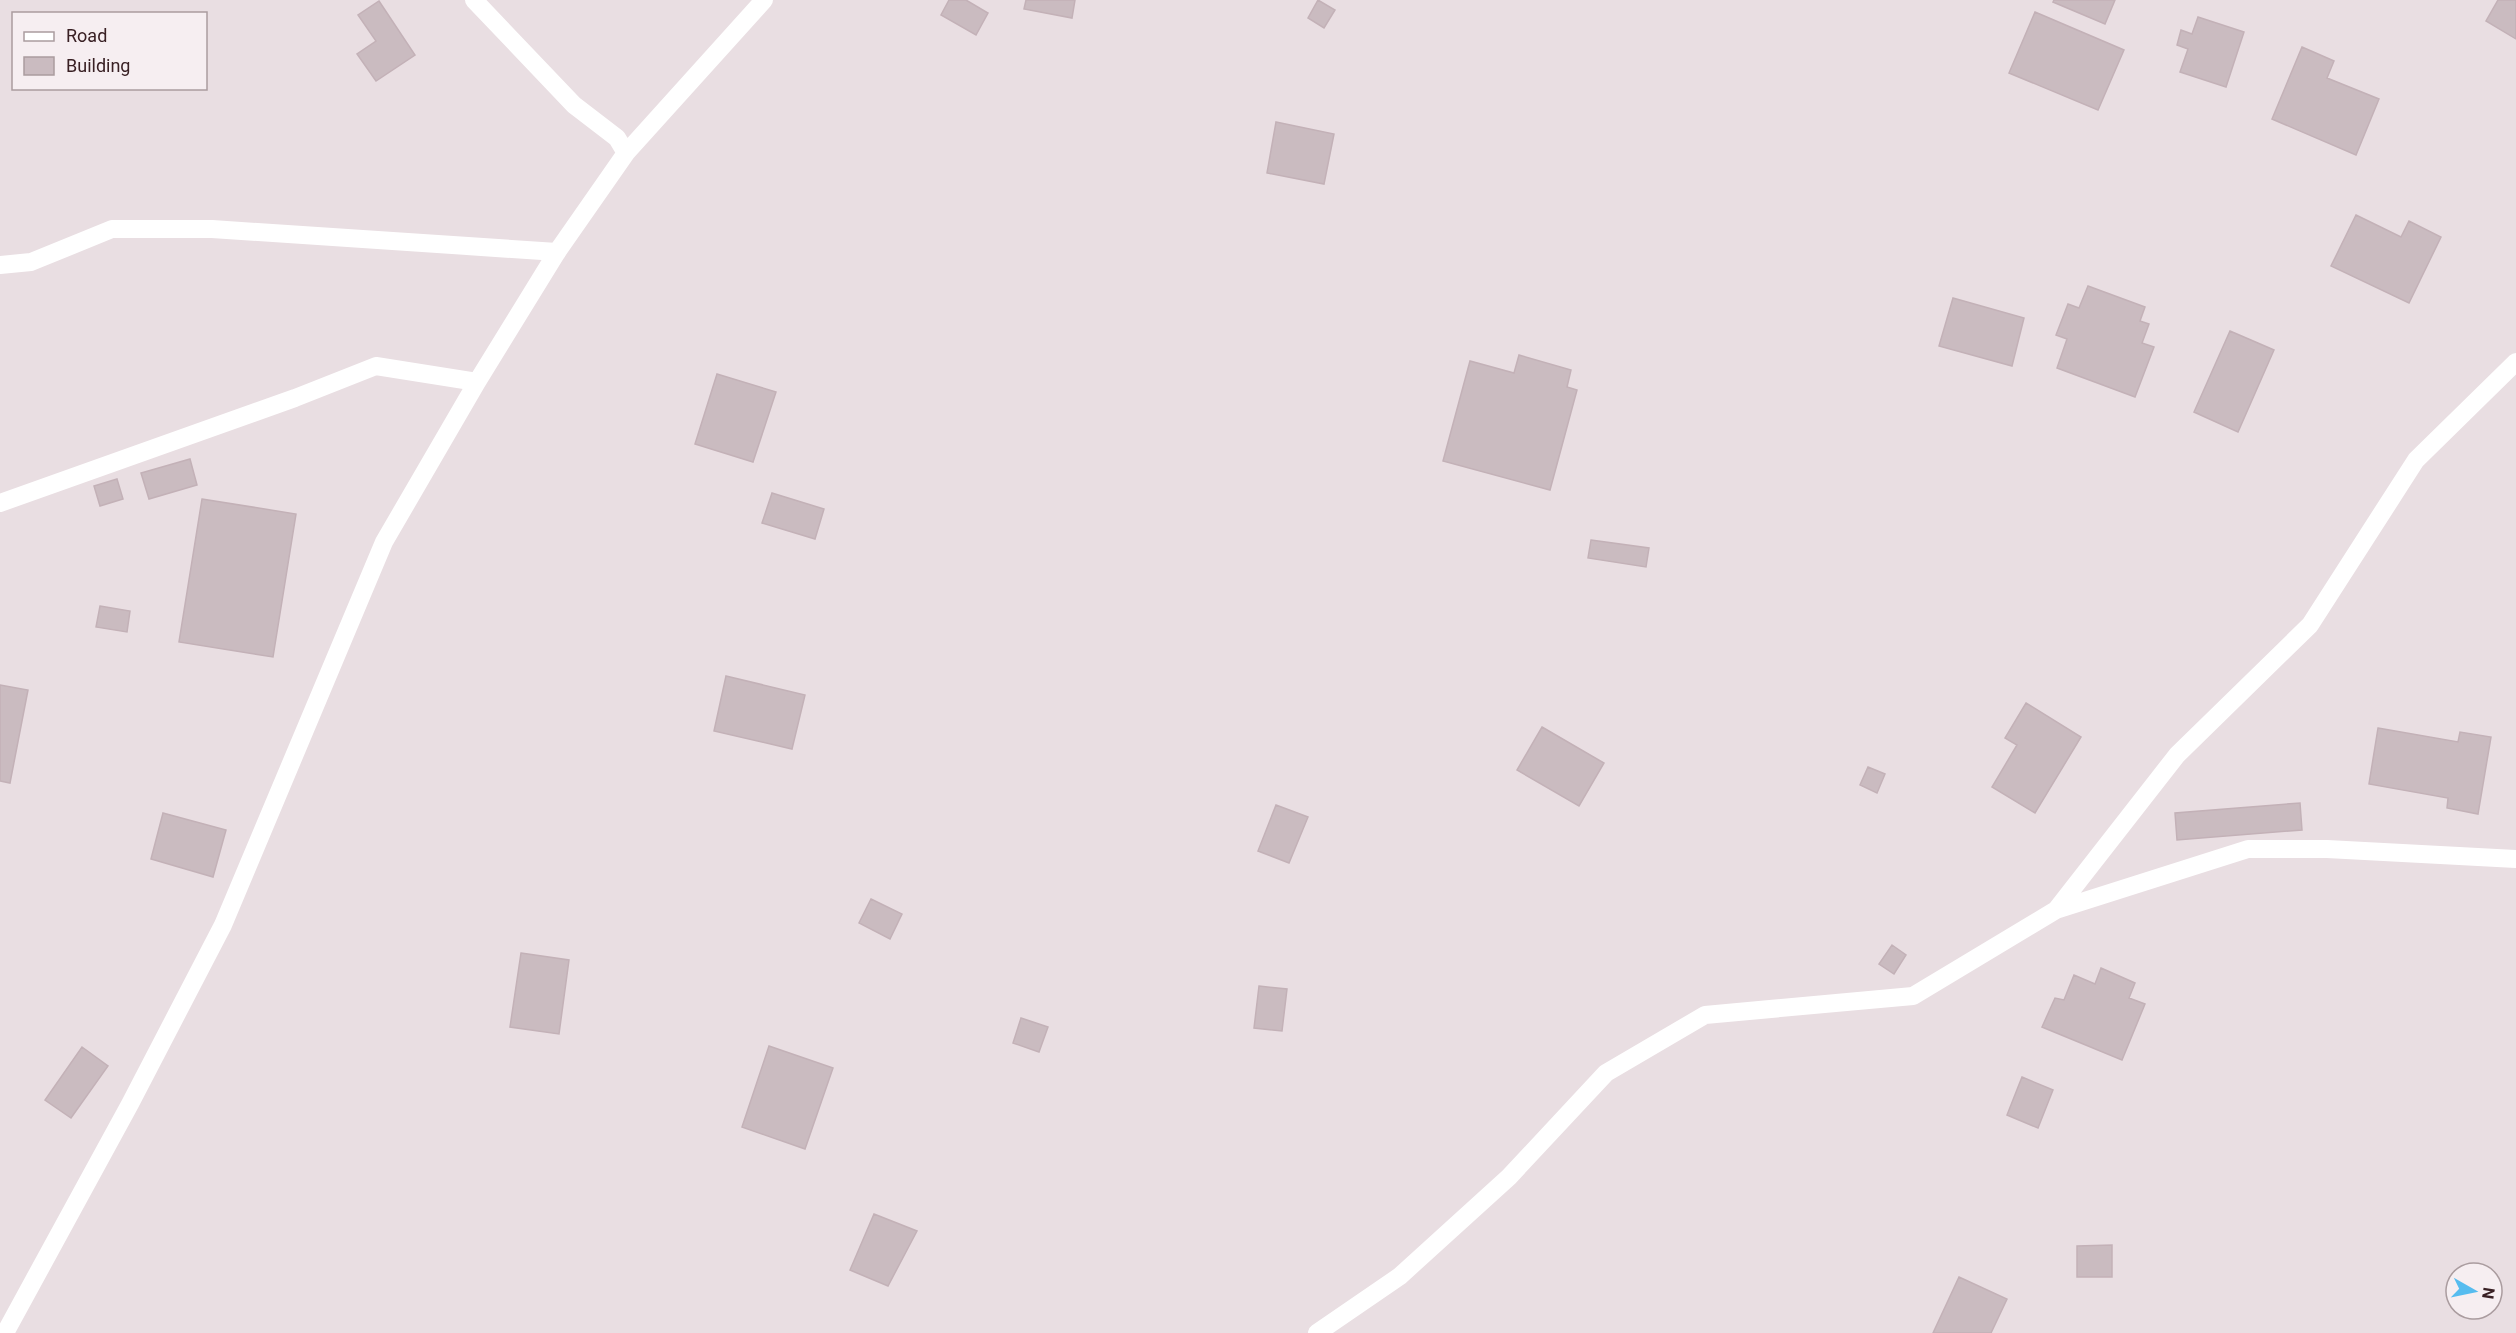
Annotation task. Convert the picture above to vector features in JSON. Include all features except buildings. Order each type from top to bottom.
[{"type":"street","points":[[474,0],[574,105],[617,138],[626,153]]},
{"type":"street","points":[[5,1333],[130,1104],[223,925],[384,543],[477,382],[557,252],[626,153],[764,0]]},
{"type":"street","points":[[0,265],[31,262],[112,229],[212,229],[557,252]]},
{"type":"street","points":[[2056,910],[2177,755],[2310,625],[2416,460],[2516,362]]},
{"type":"street","points":[[0,503],[295,398],[376,366],[477,382]]},
{"type":"street","points":[[1317,1333],[1400,1276],[1509,1177],[1606,1073],[1705,1015],[1913,996],[2056,910],[2248,849],[2327,849],[2516,859]]}]
